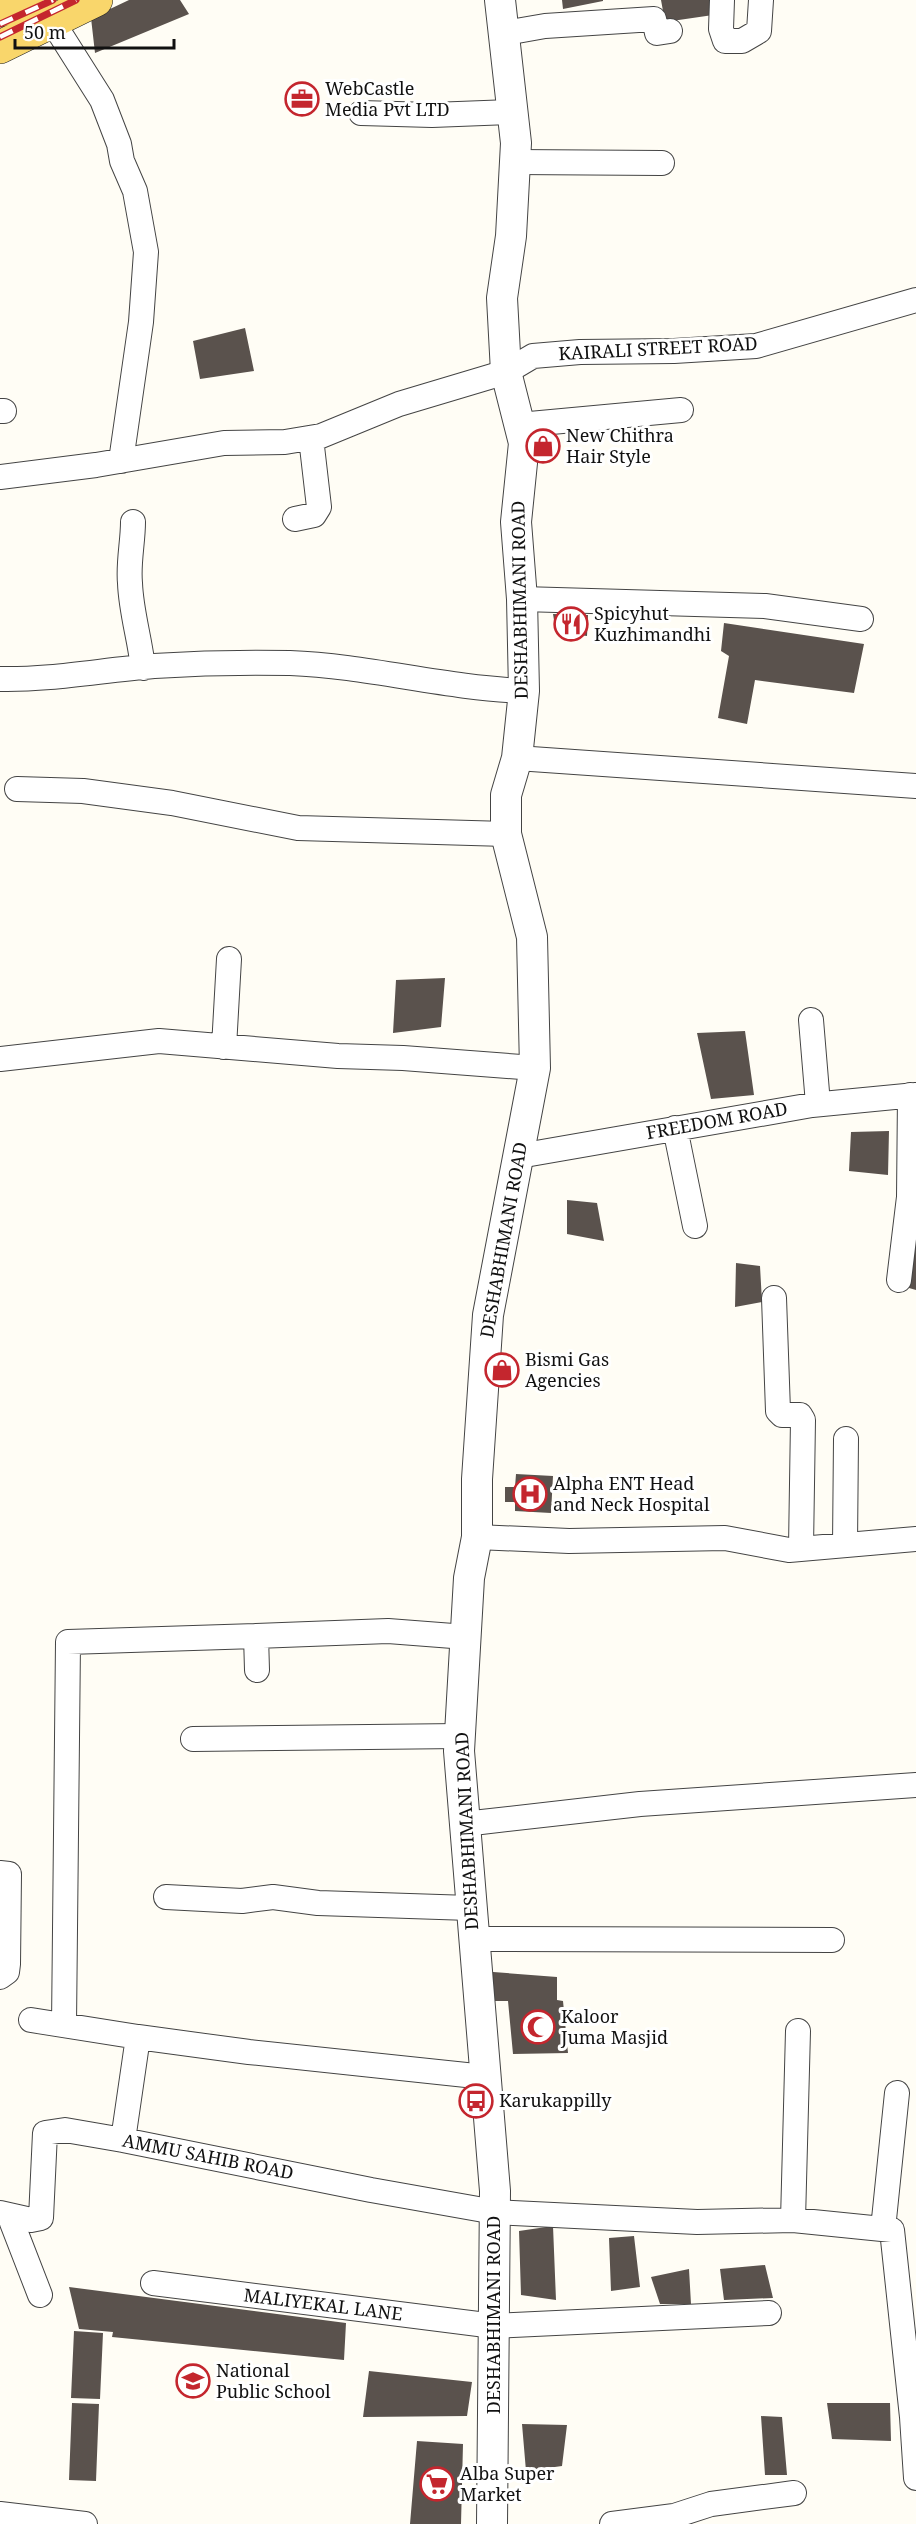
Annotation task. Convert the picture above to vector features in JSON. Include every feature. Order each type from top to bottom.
[{"type":"main road","points":[[0,10],[27,0]]},
{"type":"main road","points":[[0,46],[42,11],[96,0]]},
{"type":"street","name":"DESHABHIMANI ROAD","points":[[492,2524],[495,2212],[470,1908],[460,1736],[469,1578],[477,1537],[477,1479],[488,1315],[535,1068],[532,937],[506,834],[506,795],[517,758],[524,691],[522,599],[516,522],[524,443],[506,372],[502,298],[511,236],[515,162],[513,112],[500,0]]},
{"type":"street","points":[[722,0],[721,29],[725,41],[742,41],[759,31],[761,0]]},
{"type":"street","points":[[42,11],[102,100],[119,144],[122,161],[135,191],[146,252],[141,322],[121,461]]},
{"type":"street","points":[[505,33],[545,26],[654,19],[657,33],[670,31]]},
{"type":"street","points":[[361,113],[432,115],[513,112]]},
{"type":"street","points":[[515,162],[662,163]]},
{"type":"street","name":"KAIRALI STREET ROAD","points":[[0,477],[121,461],[224,442],[285,442],[311,438],[399,405],[506,372],[533,357],[580,352],[674,351],[756,346],[916,300]]},
{"type":"street","points":[[519,425],[681,410]]},
{"type":"street","points":[[295,519],[314,515],[319,507],[320,499],[311,438]]},
{"type":"street","points":[[133,522],[129,581],[133,613],[141,640],[143,668]]},
{"type":"street","points":[[522,599],[765,606],[861,619]]},
{"type":"street","points":[[0,679],[220,663],[292,663],[484,689],[524,691]]},
{"type":"street","points":[[517,758],[916,786]]},
{"type":"street","points":[[17,789],[83,791],[171,803],[298,828],[506,834]]},
{"type":"street","points":[[224,1047],[229,959]]},
{"type":"street","points":[[811,1020],[818,1104]]},
{"type":"street","points":[[0,1059],[159,1041],[535,1068]]},
{"type":"street","points":[[899,1280],[909,1197],[913,1095]]},
{"type":"street","name":"FREEDOM ROAD","points":[[519,1156],[818,1104],[913,1095]]},
{"type":"street","points":[[675,1128],[695,1226]]},
{"type":"street","points":[[774,1298],[778,1411],[782,1415],[800,1415],[803,1420],[801,1548]]},
{"type":"street","points":[[845,1545],[846,1439]]},
{"type":"street","points":[[477,1537],[569,1541],[725,1538],[789,1550],[916,1539]]},
{"type":"street","points":[[64,2025],[68,1642],[388,1631],[465,1638]]},
{"type":"street","points":[[256,1636],[256,1670]]},
{"type":"street","points":[[193,1739],[460,1736]]},
{"type":"street","points":[[464,1824],[640,1804],[780,1792],[916,1785]]},
{"type":"street","points":[[0,1873],[9,1874],[8,1964],[7,1972],[0,1977]]},
{"type":"street","points":[[166,1897],[242,1901],[273,1897],[318,1903],[470,1908]]},
{"type":"street","points":[[473,1939],[832,1940]]},
{"type":"street","points":[[31,2020],[249,2052],[485,2077]]},
{"type":"street","points":[[793,2220],[798,2031]]},
{"type":"street","points":[[123,2140],[138,2037]]},
{"type":"street","points":[[897,2093],[884,2229],[892,2230],[905,2256],[916,2478]]},
{"type":"street","name":"AMMU SAHIB ROAD","points":[[4,2214],[31,2220],[41,2218],[45,2133],[65,2130],[495,2212],[698,2222],[793,2220],[884,2229]]},
{"type":"street","points":[[4,2214],[40,2295]]},
{"type":"street","name":"MALIYEKAL LANE","points":[[153,2283],[494,2326],[769,2313]]},
{"type":"street","points":[[612,2524],[674,2516],[711,2504],[794,2493]]},
{"type":"street","points":[[0,2514],[51,2523],[85,2524]]},
{"type":"building","points":[[129,0],[180,0],[189,14],[95,53],[91,18]]},
{"type":"building","points":[[562,0],[603,0],[603,1],[563,9]]},
{"type":"building","points":[[661,0],[712,0],[713,15],[665,22]]},
{"type":"building","points":[[245,328],[254,371],[200,379],[193,341]]},
{"type":"building","name":"Spicyhut Kuzhimandhi","points":[[553,614],[588,615],[587,636],[556,632]]},
{"type":"building","points":[[724,623],[864,644],[854,693],[755,680],[747,724],[718,718],[729,656],[721,651]]},
{"type":"building","points":[[445,978],[441,1027],[393,1033],[396,980]]},
{"type":"building","points":[[745,1031],[754,1095],[711,1099],[697,1033]]},
{"type":"building","points":[[889,1131],[888,1175],[849,1171],[851,1132]]},
{"type":"building","points":[[567,1200],[597,1203],[604,1241],[567,1234]]},
{"type":"building","points":[[914,1220],[916,1220],[916,1290],[909,1288]]},
{"type":"building","points":[[736,1263],[760,1266],[762,1302],[735,1307]]},
{"type":"building","points":[[516,1474],[553,1476],[551,1513],[515,1511],[515,1502],[505,1502],[505,1487],[515,1487]]},
{"type":"building","name":"Kaloor Juma Masjid","points":[[480,1971],[557,1977],[557,2000],[563,2001],[568,2053],[513,2054],[508,2001],[485,2001]]},
{"type":"building","points":[[553,2226],[556,2300],[521,2295],[519,2231]]},
{"type":"building","points":[[634,2236],[640,2287],[611,2291],[609,2238]]},
{"type":"building","points":[[765,2265],[773,2298],[724,2300],[720,2269]]},
{"type":"building","points":[[689,2269],[691,2304],[660,2304],[651,2277]]},
{"type":"building","points":[[69,2287],[346,2323],[344,2360],[112,2337],[113,2332],[79,2329]]},
{"type":"building","points":[[74,2331],[103,2333],[100,2399],[71,2398]]},
{"type":"building","points":[[369,2371],[472,2382],[467,2416],[363,2417]]},
{"type":"building","points":[[72,2403],[99,2404],[96,2481],[69,2480]]},
{"type":"building","points":[[827,2403],[890,2403],[891,2441],[832,2439]]},
{"type":"building","points":[[761,2416],[782,2417],[787,2475],[765,2475]]},
{"type":"building","points":[[522,2424],[567,2425],[562,2466],[526,2471]]},
{"type":"building","name":"Alba Super Market","points":[[417,2441],[463,2444],[461,2524],[410,2524]]},
{"type":"railway","points":[[0,24],[53,0]]},
{"type":"railway","points":[[0,37],[76,0]]},
{"type":"place","name":"WebCastle Media Pvt LTD","points":[[302,99]]},
{"type":"place","name":"New Chithra Hair Style","points":[[543,446]]},
{"type":"place","name":"Spicyhut Kuzhimandhi","points":[[571,624]]},
{"type":"place","name":"Bismi Gas Agencies","points":[[502,1370]]},
{"type":"place","name":"Alpha ENT Head and Neck Hospital","points":[[530,1494]]},
{"type":"place","name":"Kaloor Juma Masjid","points":[[538,2027]]},
{"type":"place","name":"Karukappilly","points":[[476,2101]]},
{"type":"place","name":"National Public School","points":[[193,2381]]},
{"type":"place","name":"Alba Super Market","points":[[437,2484]]}]
